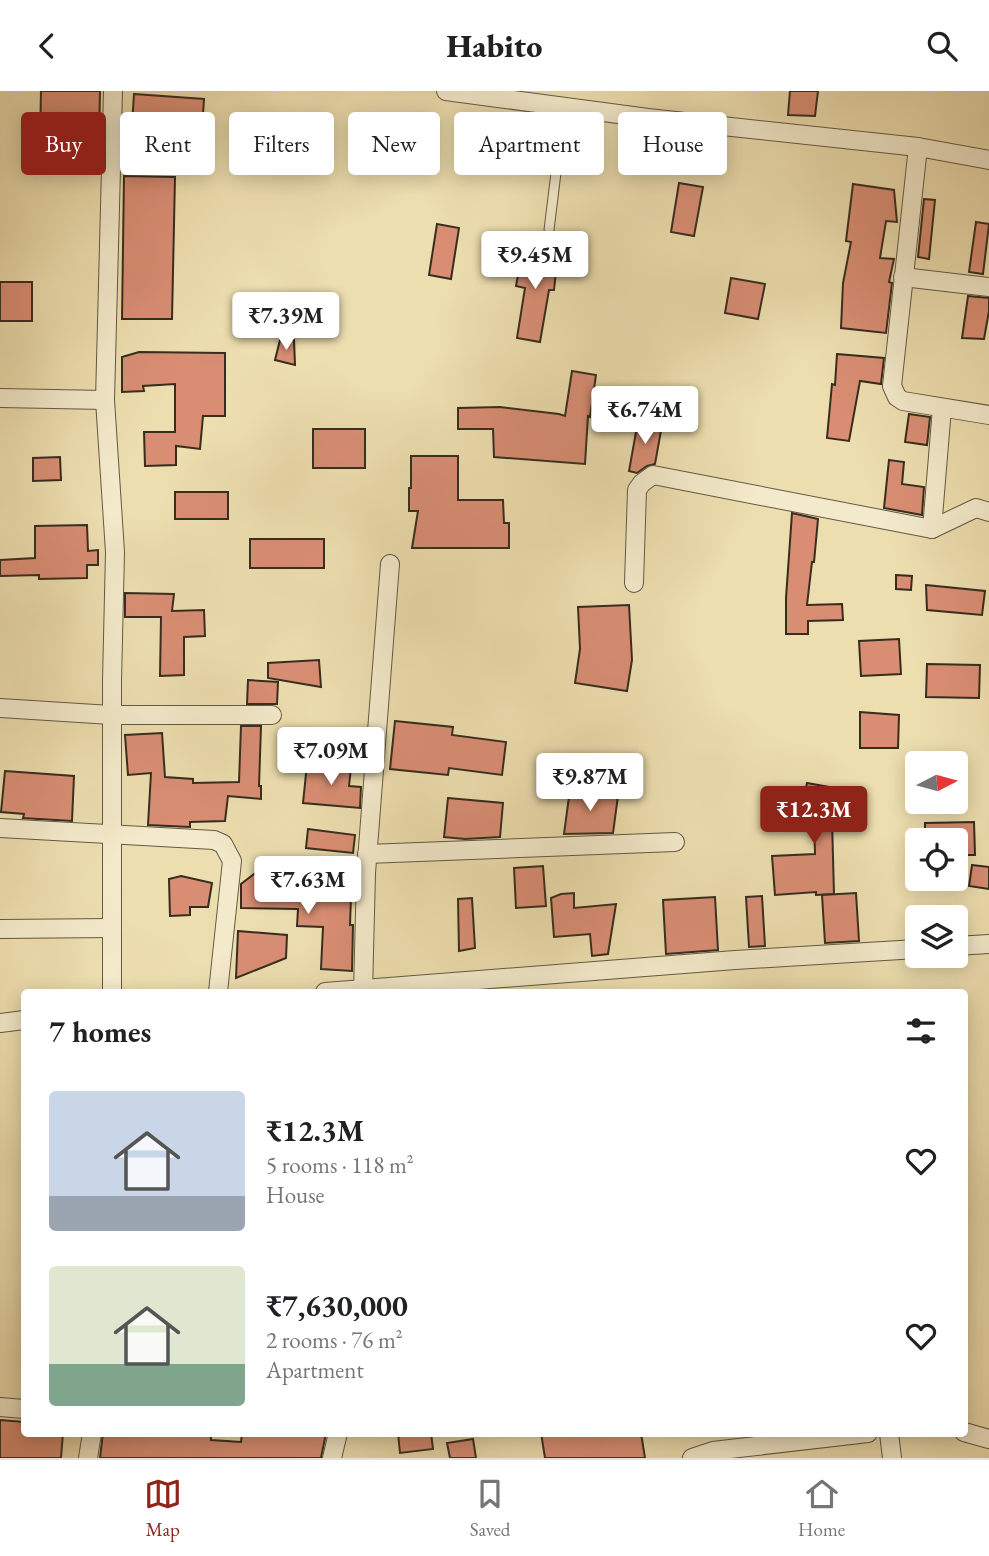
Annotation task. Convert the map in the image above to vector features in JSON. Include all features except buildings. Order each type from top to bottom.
[{"type":"street","points":[[111,989],[111,715],[115,552],[105,400],[113,91]]},
{"type":"street","points":[[446,91],[648,118],[918,147],[989,160]]},
{"type":"street","points":[[918,147],[892,386],[903,401],[989,415]]},
{"type":"street","points":[[903,277],[989,287]]},
{"type":"street","points":[[0,398],[105,400]]},
{"type":"street","points":[[932,529],[942,408]]},
{"type":"street","points":[[634,583],[637,490],[653,475],[932,529],[976,508],[989,512]]},
{"type":"street","points":[[363,989],[368,854],[390,564]]},
{"type":"street","points":[[0,708],[111,715],[272,715]]},
{"type":"street","points":[[0,828],[214,840],[223,844],[232,860],[218,989]]},
{"type":"street","points":[[368,854],[675,842]]},
{"type":"street","points":[[0,929],[111,928]]},
{"type":"street","points":[[968,946],[989,944]]},
{"type":"street","points":[[375,989],[734,960],[905,950]]},
{"type":"street","points":[[0,1023],[21,1020]]},
{"type":"street","points":[[0,1408],[21,1409]]},
{"type":"street","points":[[968,1433],[989,1439]]},
{"type":"street","points":[[88,1458],[91,1437]]},
{"type":"street","points":[[332,1458],[337,1437]]},
{"type":"street","points":[[692,1458],[713,1451],[833,1437]]},
{"type":"street","points":[[889,1437],[892,1458]]},
{"type":"lane","points":[[549,230],[564,107]]}]
